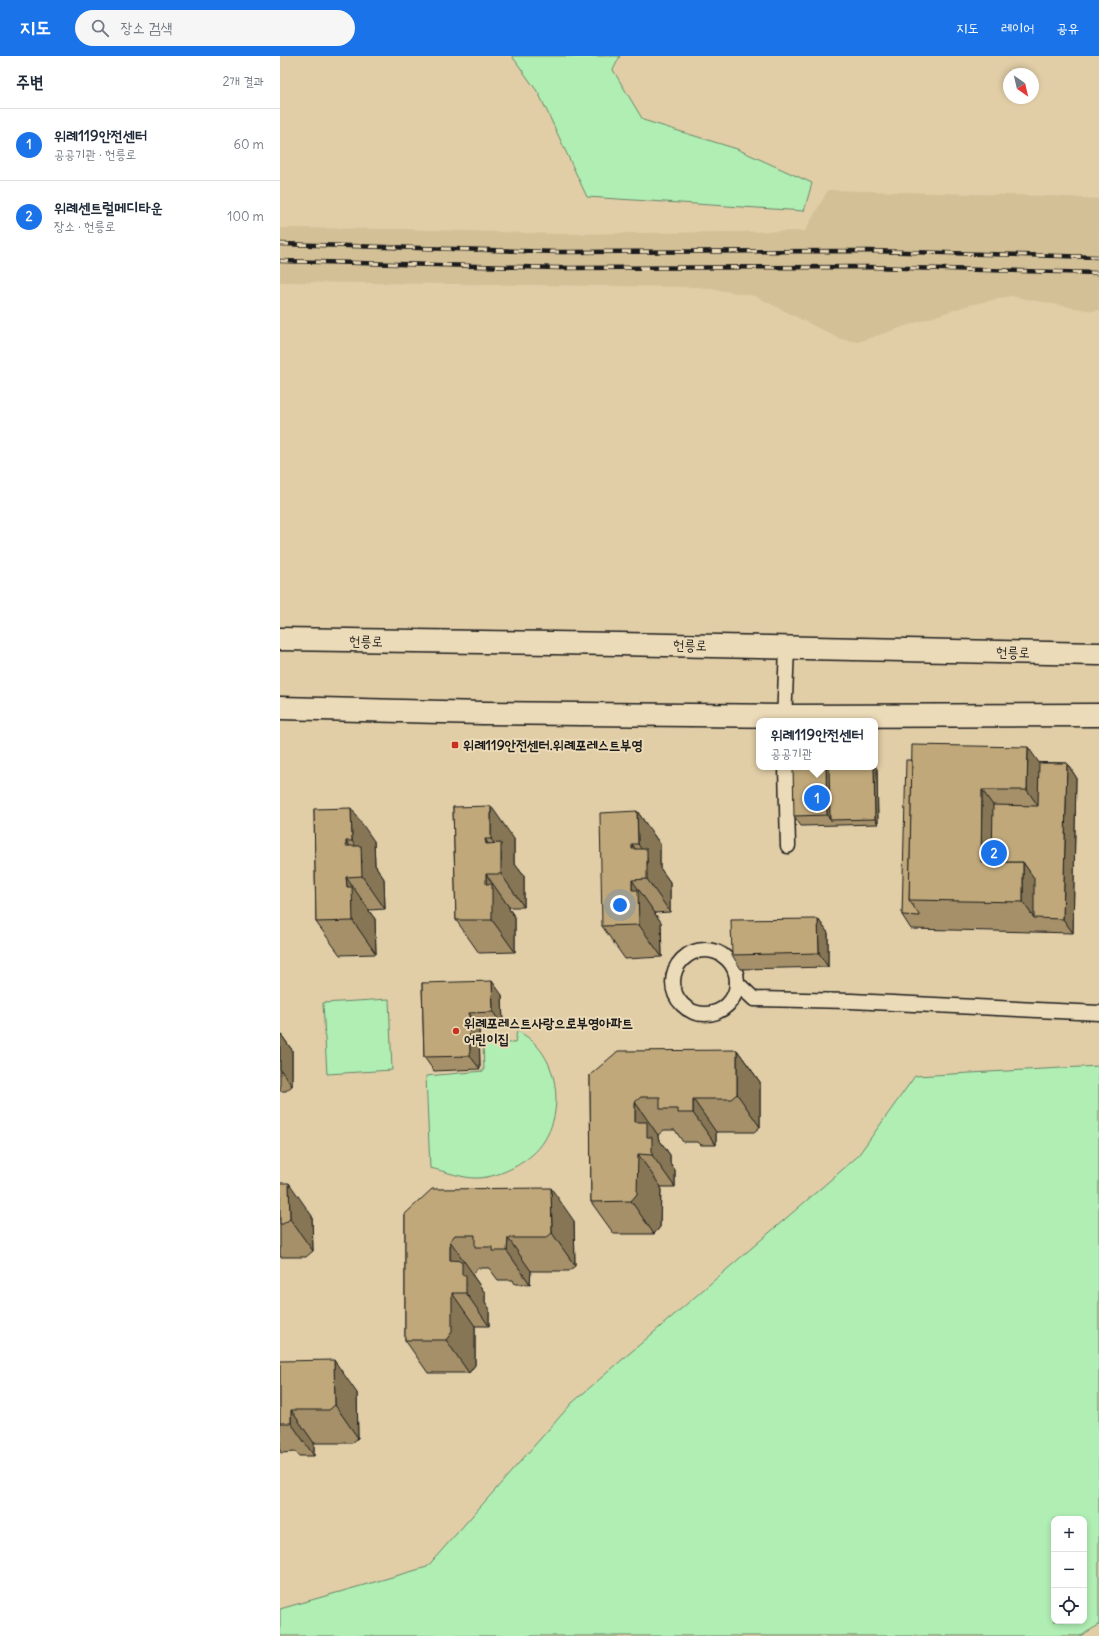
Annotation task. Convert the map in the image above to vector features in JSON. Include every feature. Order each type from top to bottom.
[{"type":"main road","name":"헌릉로","points":[[280,639],[1099,654]]},
{"type":"main road","points":[[280,708],[756,718]]},
{"type":"main road","points":[[863,718],[1099,715]]},
{"type":"lane","points":[[784,718],[787,648]]},
{"type":"lane","points":[[786,770],[788,846]]},
{"type":"lane","points":[[737,983],[735,994],[729,1003],[721,1010],[711,1014],[700,1014],[690,1011],[682,1004],[676,995],[673,984],[677,969],[686,957],[695,952],[705,951],[715,952],[728,960],[736,973],[737,983],[754,999],[851,1001],[1099,1013]]},
{"type":"shaded area","points":[[828,190],[1053,196],[1099,199],[1099,310],[1092,311],[1010,296],[966,306],[858,342],[840,339],[755,296],[699,287],[280,282],[280,228],[402,229],[558,234],[805,231]]},
{"type":"green space","points":[[512,56],[620,56],[613,70],[643,120],[737,149],[812,183],[804,211],[587,197],[539,94]]},
{"type":"green space","points":[[389,999],[392,1070],[327,1074],[323,1003]]},
{"type":"green space","points":[[517,1031],[530,1039],[541,1051],[549,1064],[554,1079],[556,1095],[555,1111],[551,1127],[544,1141],[532,1155],[524,1161],[515,1167],[496,1175],[473,1178],[430,1168],[426,1076],[484,1071],[483,1042],[515,1043]]},
{"type":"green space","points":[[1099,1066],[1099,1625],[1080,1636],[280,1636],[280,1609],[427,1567],[572,1403],[857,1157],[915,1076]]},
{"type":"building","points":[[912,745],[1028,747],[1027,790],[982,790],[981,862],[1023,862],[1023,902],[909,900]]},
{"type":"building","points":[[906,760],[912,760],[909,900],[920,916],[902,915]]},
{"type":"building","points":[[1039,763],[1067,763],[1063,919],[1034,918],[1034,878],[1023,862],[992,862],[993,805],[1038,806]]},
{"type":"building","points":[[793,770],[826,770],[827,815],[794,816]]},
{"type":"building","points":[[829,770],[874,770],[875,819],[830,820]]},
{"type":"building","points":[[491,806],[491,839],[485,839],[486,844],[501,843],[501,874],[486,874],[486,884],[492,884],[492,920],[456,920],[453,807]]},
{"type":"building","points":[[351,808],[352,841],[346,841],[346,846],[361,846],[362,876],[346,877],[347,887],[352,887],[353,921],[316,922],[314,809]]},
{"type":"building","points":[[637,811],[638,844],[632,844],[632,849],[647,849],[647,879],[632,880],[632,890],[638,890],[639,925],[602,926],[600,813]]},
{"type":"building","points":[[818,919],[819,953],[732,955],[731,920]]},
{"type":"building","name":"위례포레스트사랑으로부영아파트 어린이집","points":[[492,981],[493,1012],[469,1013],[470,1056],[424,1057],[422,983]]},
{"type":"building","points":[[737,1050],[737,1094],[731,1099],[693,1099],[693,1113],[678,1113],[678,1109],[660,1109],[660,1097],[641,1097],[635,1102],[635,1122],[647,1122],[647,1137],[652,1137],[652,1155],[638,1154],[637,1194],[631,1201],[591,1202],[590,1075],[618,1051]]},
{"type":"building","points":[[280,1183],[289,1183],[290,1219],[283,1224],[280,1224]]},
{"type":"building","points":[[551,1188],[552,1233],[546,1238],[508,1238],[507,1251],[492,1251],[492,1247],[475,1247],[475,1235],[455,1235],[450,1241],[450,1260],[462,1261],[462,1275],[466,1275],[466,1293],[452,1293],[452,1332],[446,1340],[405,1340],[405,1214],[432,1189]]},
{"type":"building","points":[[334,1360],[335,1405],[329,1410],[291,1410],[291,1423],[280,1423],[280,1361]]},
{"type":"railway","points":[[280,244],[559,252],[868,251],[1099,257]]},
{"type":"railway","points":[[280,261],[559,268],[868,267],[1099,273]]},
{"type":"place","name":"위례119안전센터.위례포레스트부영","points":[[455,745]]},
{"type":"place","name":"위례119안전센터","points":[[817,798]]},
{"type":"place","name":"위례센트럴메디타운","points":[[994,853]]},
{"type":"place","name":"위례포레스트사랑으로부영아파트 어린이집","points":[[456,1031]]}]
